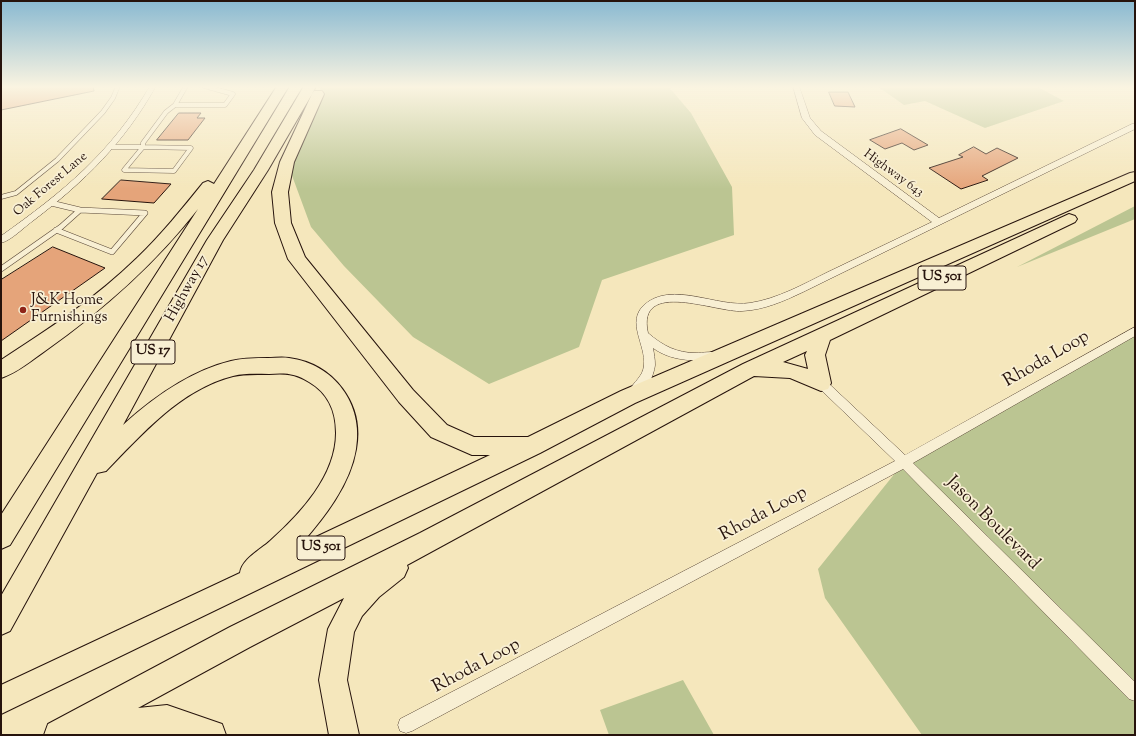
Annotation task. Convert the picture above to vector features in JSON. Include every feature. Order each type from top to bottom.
[{"type":"highway","name":"Highway 17","points":[[1,537],[262,120]]},
{"type":"highway","points":[[261,170],[268,135],[277,120]]},
{"type":"highway","name":"Highway 17","points":[[1,622],[215,240],[261,170],[290,120]]},
{"type":"highway","points":[[306,120],[287,162],[280,192],[283,223],[297,259],[406,396],[439,431],[472,446],[532,446]]},
{"type":"highway","points":[[1,370],[61,331],[98,303],[132,273],[168,234],[258,126]]},
{"type":"highway","name":"US 501","points":[[1,700],[532,446],[628,398],[1135,176]]},
{"type":"highway","name":"US 501","points":[[59,735],[240,637],[429,541],[750,369],[1135,189]]},
{"type":"highway","points":[[821,383],[815,355],[822,335]]},
{"type":"highway","points":[[81,481],[148,415],[172,396],[202,380],[227,370],[256,365],[291,366],[317,375],[335,391],[346,412],[348,438],[340,466],[323,499],[302,526],[276,553],[225,593]]},
{"type":"highway","points":[[750,369],[779,368],[801,373],[821,383]]},
{"type":"highway","points":[[344,735],[333,680],[341,629],[353,607],[370,588],[429,541]]},
{"type":"highway","points":[[76,735],[112,725],[167,720],[211,735]]},
{"type":"street","name":"Oak Forest Lane","points":[[1,240],[51,203],[86,173],[111,147],[133,120]]},
{"type":"street","name":"Highway 643","points":[[808,120],[818,133],[938,222]]},
{"type":"street","points":[[628,398],[640,387],[647,377],[649,356],[640,324],[643,314],[651,305],[663,299],[679,298],[727,308],[752,308],[800,290],[1135,126]]},
{"type":"street","name":"Rhoda Loop","points":[[406,725],[904,462],[1135,331]]},
{"type":"street","points":[[642,335],[656,347],[683,357],[723,356]]},
{"type":"street","name":"Jason Boulevard","points":[[821,383],[904,462],[1135,693]]},
{"type":"lane","points":[[1,197],[14,194],[24,188],[54,164],[97,120]]},
{"type":"lane","points":[[111,147],[143,148],[191,148],[174,171],[124,170],[143,148],[143,142],[160,120]]},
{"type":"lane","points":[[51,203],[80,210],[145,214],[112,252],[56,230]]},
{"type":"lane","points":[[1,270],[56,230],[80,210]]},
{"type":"green space","points":[[306,120],[695,120],[732,187],[734,235],[602,280],[579,347],[489,384],[413,337],[344,266],[311,227],[287,162]]},
{"type":"green space","points":[[968,120],[1007,120],[985,128]]},
{"type":"green space","points":[[1135,206],[1135,219],[1017,267]]},
{"type":"green space","points":[[1135,331],[1135,735],[922,735],[825,598],[818,569],[904,462]]},
{"type":"green space","points":[[683,680],[714,735],[609,735],[600,710]]},
{"type":"building","points":[[173,120],[203,120],[188,140],[157,140]]},
{"type":"building","points":[[901,129],[928,145],[914,150],[902,143],[885,149],[870,140]]},
{"type":"building","points":[[974,147],[986,154],[997,148],[1018,158],[982,176],[988,180],[961,189],[929,168],[963,157],[959,155]]},
{"type":"building","points":[[121,180],[171,184],[154,203],[102,199]]},
{"type":"building","name":"J&K Home Furnishings","points":[[53,247],[105,268],[1,341],[1,280]]},
{"type":"place","name":"J&K Home Furnishings","points":[[23,310]]}]
